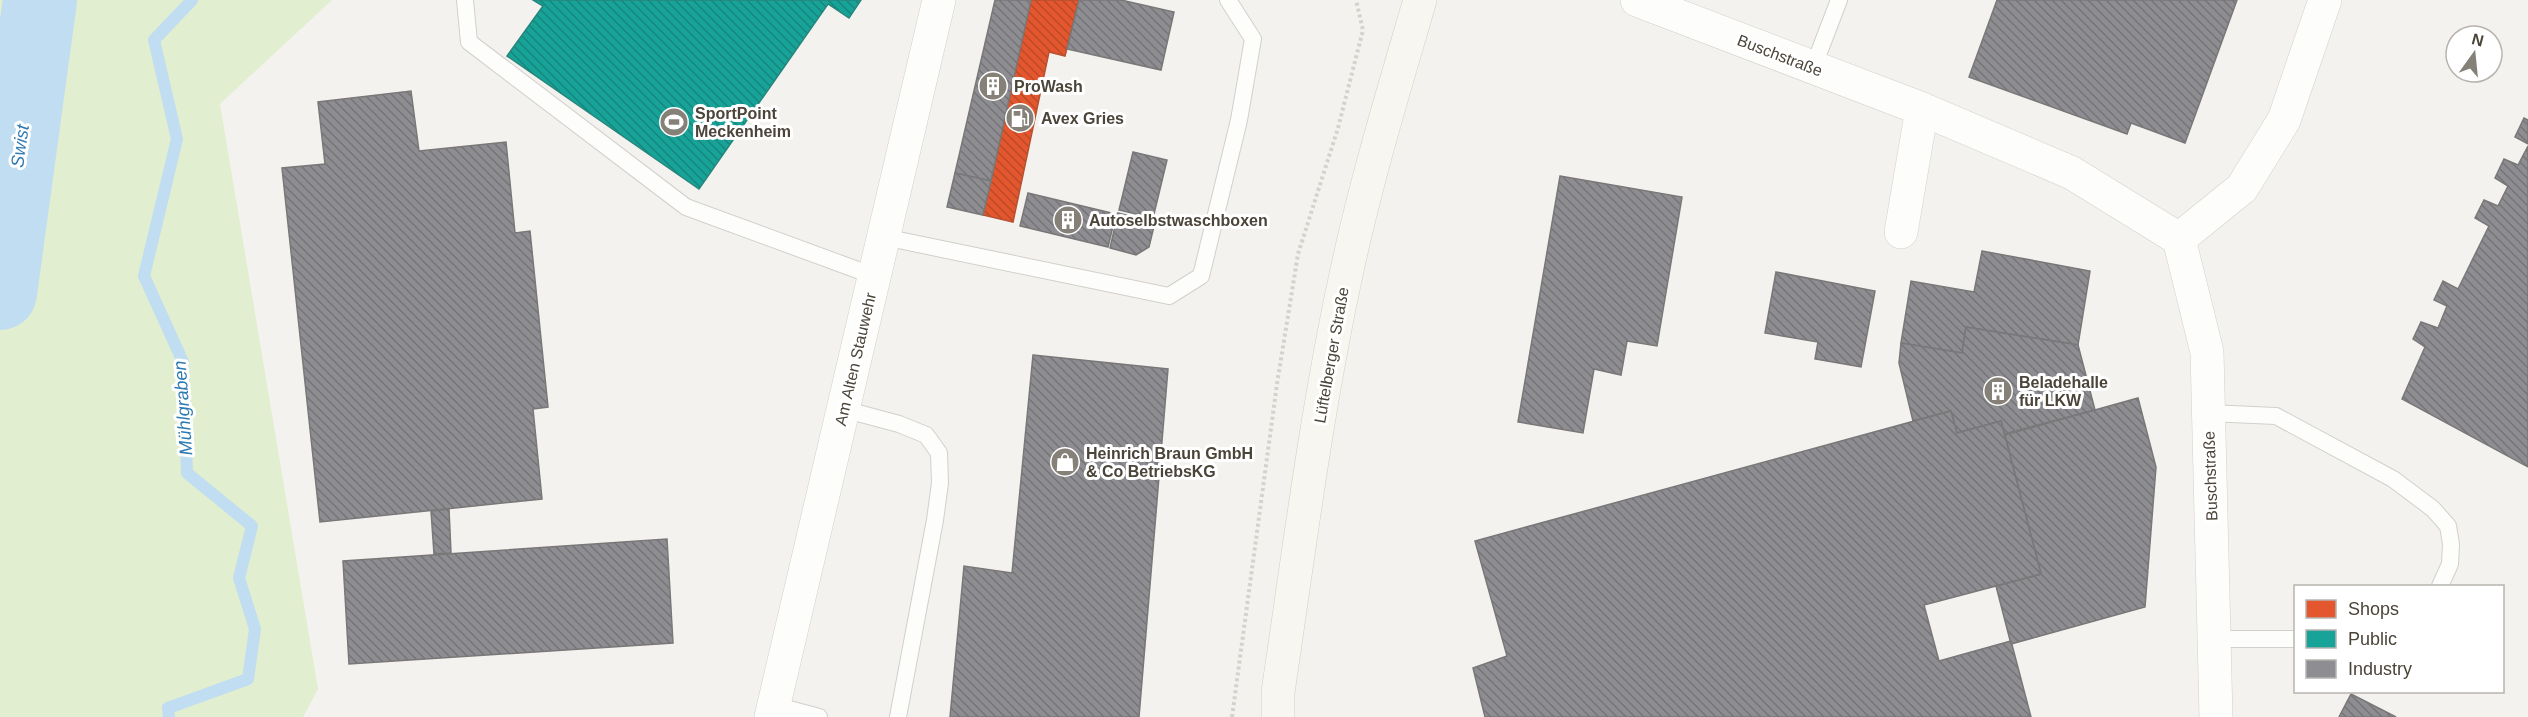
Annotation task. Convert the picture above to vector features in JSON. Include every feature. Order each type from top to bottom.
[{"type":"main road","name":"Lüftelberger Straße","points":[[1278,717],[1278,692],[1322,404],[1343,288],[1380,138],[1420,0]]},
{"type":"street","name":"Am Alten Stauwehr","points":[[772,711],[939,0]]},
{"type":"street","name":"Buschstraße","points":[[1637,0],[1922,110],[2072,173],[2179,239],[2207,352],[2217,717]]},
{"type":"street","points":[[2179,239],[2242,188],[2284,120],[2325,0]]},
{"type":"street","points":[[1901,232],[1922,110]]},
{"type":"lane","points":[[465,0],[469,42],[686,207],[874,276]]},
{"type":"lane","points":[[884,237],[1169,296],[1201,276],[1239,120],[1253,39],[1228,0]]},
{"type":"lane","points":[[1813,68],[1839,0]]},
{"type":"lane","points":[[843,409],[899,424],[926,435],[939,453],[940,483],[935,520],[898,717]]},
{"type":"lane","points":[[2209,413],[2276,416],[2393,479],[2433,509],[2448,526],[2451,544],[2450,564],[2440,585]]},
{"type":"lane","points":[[2215,639],[2294,639]]},
{"type":"lane","points":[[772,711],[819,717]]},
{"type":"green space","points":[[0,0],[332,0],[220,104],[318,689],[303,717],[0,717]]},
{"type":"building: Shops","name":"Avex Gries","points":[[1031,0],[1079,0],[1065,56],[1049,52],[1013,222],[983,215]]},
{"type":"building: Public","name":"SportPoint Meckenheim","points":[[533,0],[861,0],[849,18],[828,4],[699,189],[507,56],[543,6]]},
{"type":"building: Industry","name":"ProWash","points":[[995,0],[1031,0],[991,181],[955,173]]},
{"type":"building: Industry","points":[[1079,0],[1121,0],[1174,12],[1161,70],[1067,49]]},
{"type":"building: Industry","points":[[1997,0],[2237,0],[2185,143],[2131,123],[2127,134],[1969,77]]},
{"type":"building: Industry","points":[[411,91],[419,151],[506,142],[515,233],[530,231],[548,407],[533,409],[542,499],[320,522],[282,168],[325,164],[318,102]]},
{"type":"building: Industry","points":[[2524,118],[2528,120],[2528,144],[2515,137]]},
{"type":"building: Industry","points":[[2528,146],[2528,467],[2402,399],[2425,347],[2413,339],[2421,322],[2438,328],[2447,306],[2434,300],[2443,281],[2458,289],[2489,226],[2475,218],[2484,200],[2498,206],[2508,186],[2495,178],[2504,159],[2518,165]]},
{"type":"building: Industry","name":"Autoselbstwaschboxen","points":[[1133,152],[1167,160],[1153,218],[1119,210]]},
{"type":"building: Industry","points":[[955,173],[991,181],[983,215],[947,207]]},
{"type":"building: Industry","points":[[1560,176],[1682,197],[1657,346],[1627,341],[1621,375],[1594,369],[1583,433],[1518,422]]},
{"type":"building: Industry","name":"Autoselbstwaschboxen","points":[[1028,193],[1116,214],[1108,247],[1020,226]]},
{"type":"building: Industry","points":[[1118,213],[1155,222],[1149,247],[1136,255],[1110,248]]},
{"type":"building: Industry","points":[[1982,251],[2090,271],[2078,345],[1966,327],[1962,353],[1901,343],[1911,281],[1974,292]]},
{"type":"building: Industry","points":[[1776,272],[1875,291],[1861,367],[1815,359],[1818,342],[1765,333]]},
{"type":"building: Industry","name":"Beladehalle für LKW","points":[[1966,327],[2078,345],[2095,410],[2004,434],[2001,421],[1957,433],[1951,411],[1913,421],[1899,363],[1901,343],[1962,353]]},
{"type":"building: Industry","points":[[1033,355],[1168,369],[1139,717],[950,717],[964,566],[1012,573]]},
{"type":"building: Industry","points":[[2138,398],[2156,467],[2145,607],[2011,644],[1996,586],[2041,574],[2005,435]]},
{"type":"building: Industry","points":[[1951,411],[1957,433],[2001,421],[2041,574],[1924,605],[1939,661],[2011,641],[2031,717],[1485,717],[1473,668],[1507,656],[1475,541]]},
{"type":"building: Industry","points":[[449,509],[451,553],[434,554],[431,511]]},
{"type":"building: Industry","points":[[667,539],[673,643],[349,664],[343,561]]},
{"type":"building: Industry","points":[[2351,694],[2396,717],[2339,717]]},
{"type":"waterway","name":"Swist","points":[[0,293],[40,0]]},
{"type":"waterway","name":"Mühlgraben","points":[[169,717],[168,708],[248,679],[255,629],[239,578],[252,526],[187,473],[183,362],[144,276],[177,139],[154,40],[192,0]]},
{"type":"place","name":"ProWash","points":[[993,86]]},
{"type":"place","name":"Avex Gries","points":[[1020,118]]},
{"type":"place","name":"SportPoint Meckenheim","points":[[674,122]]},
{"type":"place","name":"Autoselbstwaschboxen","points":[[1068,220]]},
{"type":"place","name":"Beladehalle für LKW","points":[[1998,391]]},
{"type":"place","name":"Heinrich Braun GmbH & Co BetriebsKG","points":[[1065,462]]}]
